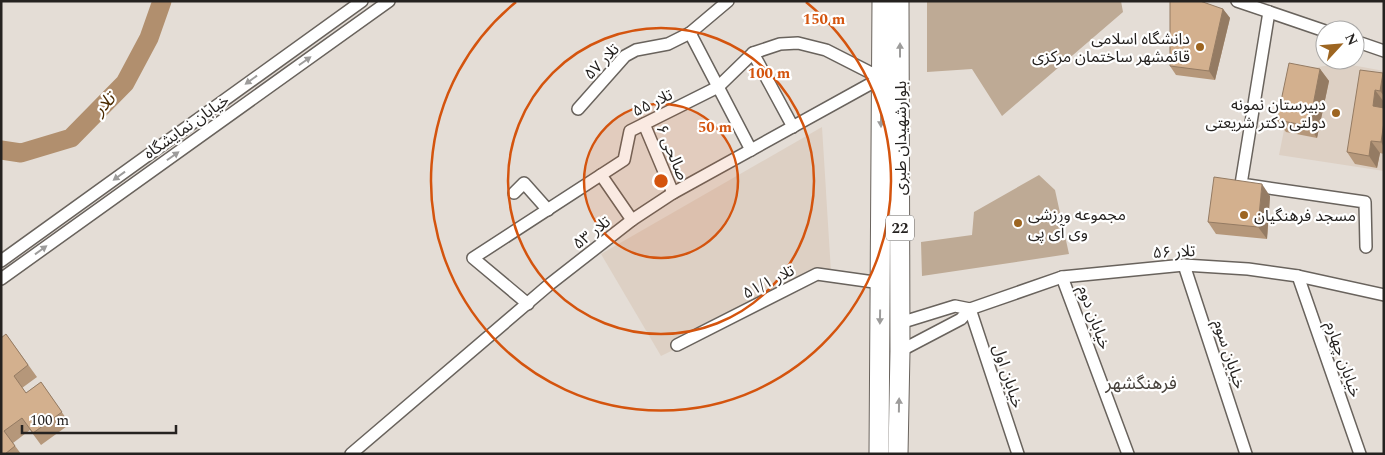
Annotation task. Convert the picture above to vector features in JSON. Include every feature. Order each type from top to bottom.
[{"type":"highway","name":"بلوارشهیدان طبری","points":[[879,454],[882,1]]},
{"type":"highway","name":"بلوارشهیدان طبری","points":[[898,454],[900,351],[900,1]]},
{"type":"street","name":"خیابان نمایشگاه","points":[[1,261],[362,1]]},
{"type":"street","name":"خیابان نمایشگاه","points":[[1,279],[389,1]]},
{"type":"street","name":"تلار ۵۷","points":[[578,109],[625,56],[636,50],[668,44],[690,33],[728,1]]},
{"type":"street","points":[[1237,1],[1315,28]]},
{"type":"street","points":[[1269,12],[1241,184],[1365,202],[1366,248]]},
{"type":"street","points":[[690,33],[751,150]]},
{"type":"street","name":"تلار ۵۵","points":[[528,304],[473,258],[624,160],[630,131],[718,87],[753,54],[780,44],[798,43],[826,50],[881,78]]},
{"type":"street","points":[[1365,44],[1384,51]]},
{"type":"street","points":[[753,54],[793,127]]},
{"type":"street","name":"تلار ۵۳","points":[[351,454],[528,304],[632,220],[673,193],[881,78]]},
{"type":"street","name":"صالحی ۶","points":[[644,124],[673,193]]},
{"type":"street","points":[[601,176],[632,220]]},
{"type":"street","points":[[514,193],[524,183],[548,210]]},
{"type":"street","name":"تلار ۵۶","points":[[970,309],[1062,277],[1184,265],[1240,268],[1298,276],[1384,295]]},
{"type":"street","name":"خیابان سوم","points":[[1184,265],[1246,454]]},
{"type":"street","name":"تلار ۵۱/۱","points":[[677,345],[817,274],[880,283]]},
{"type":"street","name":"خیابان چهارم","points":[[1298,276],[1360,454]]},
{"type":"street","name":"خیابان دوم","points":[[1062,277],[1128,454]]},
{"type":"street","points":[[900,323],[955,306],[970,309]]},
{"type":"street","points":[[900,351],[961,319],[970,309]]},
{"type":"street","name":"خیابان اول","points":[[970,309],[1018,454]]},
{"type":"shaded area","points":[[927,1],[1121,1],[1123,12],[1002,116],[972,69],[927,72]]},
{"type":"shaded area","name":"دبیرستان نمونه دولتی دکتر شریعتی","points":[[1365,67],[1384,71],[1384,171],[1279,155],[1296,71],[1315,68],[1315,70],[1365,70]]},
{"type":"shaded area","points":[[822,127],[831,272],[661,356],[601,254]]},
{"type":"shaded area","name":"مجموعه ورزشی وی آی پی","points":[[1039,175],[1055,190],[1069,254],[922,276],[921,242],[972,235],[974,212]]},
{"type":"building","name":"دانشگاه اسلامی قائمشهر ساختمان مرکزی","points":[[1170,1],[1200,1],[1223,9],[1209,71],[1170,66]]},
{"type":"building","points":[[1289,63],[1320,70],[1309,126],[1277,120]]},
{"type":"building","points":[[1360,70],[1383,73],[1380,91],[1375,90],[1373,106],[1384,108],[1381,142],[1371,141],[1369,156],[1347,152]]},
{"type":"building","name":"مسجد فرهنگیان","points":[[1214,177],[1262,184],[1258,227],[1208,222]]},
{"type":"building","points":[[6,334],[28,365],[14,376],[26,393],[41,382],[62,412],[33,433],[22,418],[4,431],[15,446],[5,454],[1,454],[1,338]]},
{"type":"waterway","name":"تلار","points":[[1,150],[21,153],[71,138],[125,83],[149,38],[162,1]]},
{"type":"place","name":"دانشگاه اسلامی قائمشهر ساختمان مرکزی","points":[[1200,47]]},
{"type":"place","name":"دبیرستان نمونه دولتی دکتر شریعتی","points":[[1336,113]]},
{"type":"place","name":"مسجد فرهنگیان","points":[[1244,215]]},
{"type":"place","name":"مجموعه ورزشی وی آی پی","points":[[1018,223]]},
{"type":"district","name":"فرهنگشهر","points":[[1141,383]]}]
